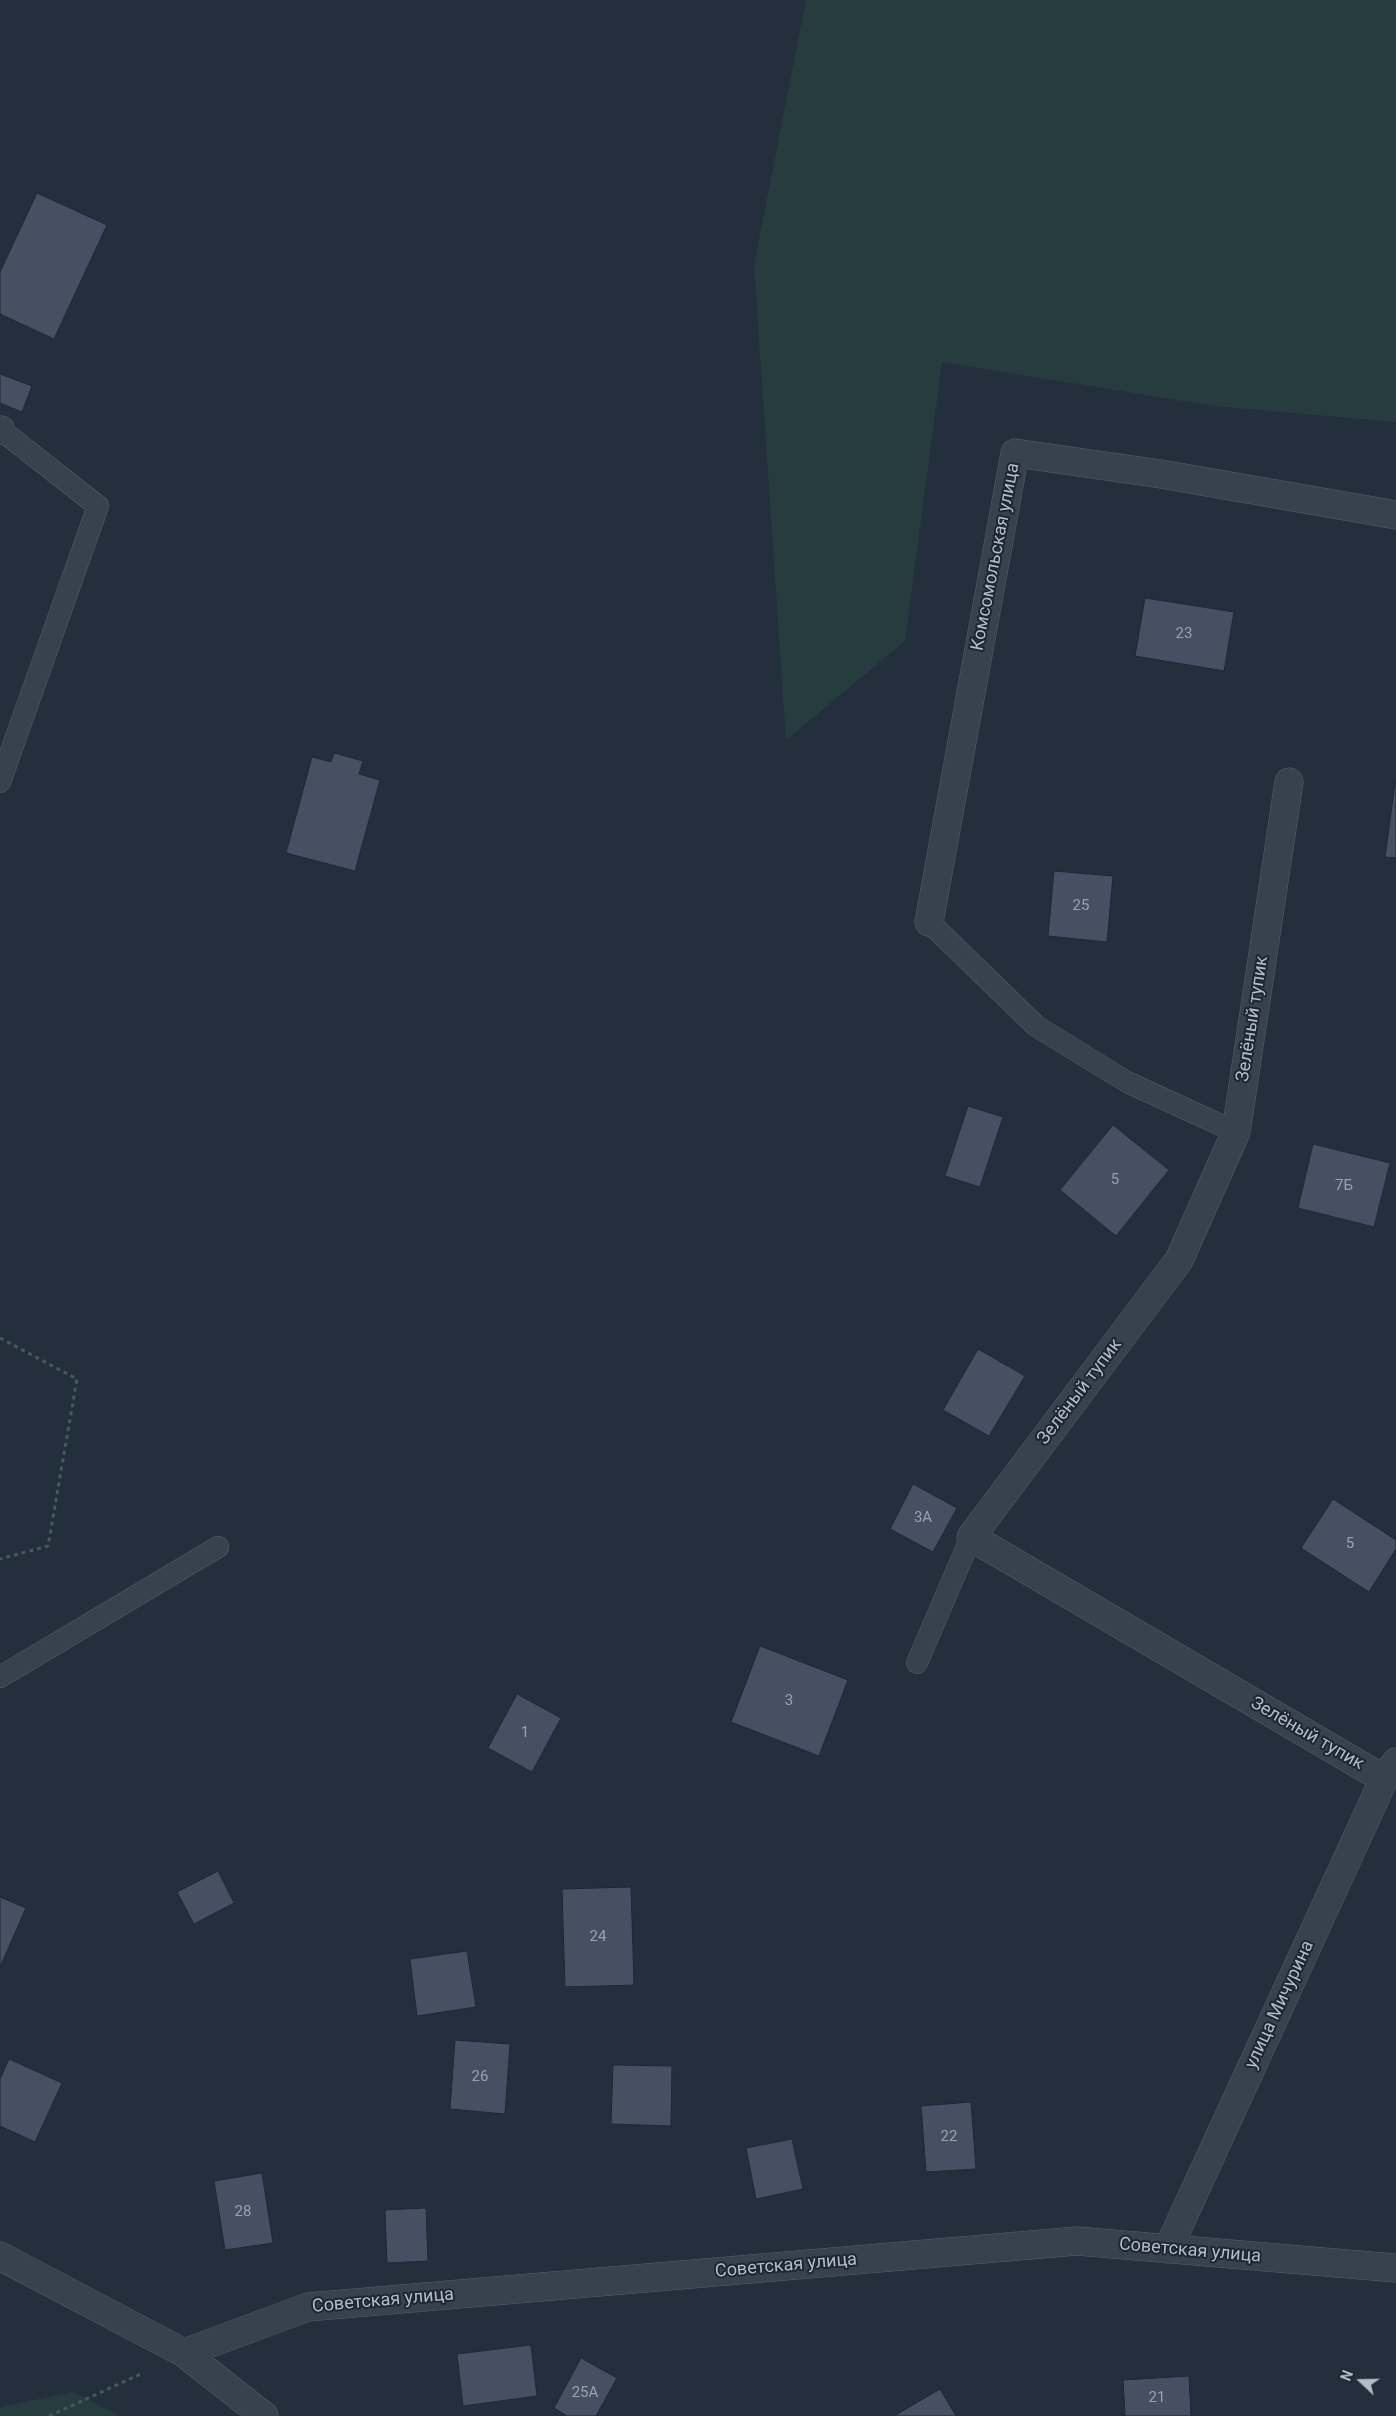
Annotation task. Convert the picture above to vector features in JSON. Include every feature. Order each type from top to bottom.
[{"type":"street","name":"Комсомольская улица","points":[[928,922],[1016,453],[1161,474],[1396,515]]},
{"type":"street","name":"Зелёный тупик","points":[[1289,782],[1236,1132],[1179,1260],[971,1537],[1390,1771]]},
{"type":"street","name":"улица Мичурина","points":[[1168,2249],[1390,1771]]},
{"type":"street","name":"Советская улица","points":[[184,2353],[308,2307],[1077,2241],[1396,2268]]},
{"type":"street","points":[[0,2256],[184,2353],[264,2416]]},
{"type":"lane","points":[[0,430],[98,506],[0,782]]},
{"type":"lane","points":[[928,922],[1036,1026],[1126,1082],[1236,1132]]},
{"type":"lane","points":[[917,1663],[971,1537]]},
{"type":"lane","points":[[0,1677],[218,1547]]},
{"type":"path","points":[[0,1338],[77,1379],[48,1546],[0,1559]]},
{"type":"path","points":[[49,2416],[184,2353]]},
{"type":"green space","points":[[806,0],[1396,0],[1396,422],[1214,406],[942,362],[905,641],[786,740],[754,265]]},
{"type":"green space","points":[[73,2392],[120,2416],[0,2416],[0,2407]]},
{"type":"building","points":[[37,193],[107,225],[54,339],[0,314],[0,272]]},
{"type":"building","points":[[0,374],[32,386],[22,412],[0,403]]},
{"type":"building","points":[[1145,598],[1234,612],[1224,671],[1135,656]]},
{"type":"building","points":[[334,753],[363,761],[359,774],[380,780],[355,871],[286,853],[312,757],[331,762]]},
{"type":"building","points":[[1396,783],[1396,858],[1385,857]]},
{"type":"building","points":[[1054,871],[1113,876],[1107,942],[1048,936]]},
{"type":"building","points":[[968,1106],[1003,1117],[980,1187],[945,1176]]},
{"type":"building","points":[[1113,1125],[1169,1170],[1116,1236],[1060,1190]]},
{"type":"building","points":[[1313,1144],[1390,1163],[1374,1227],[1298,1208]]},
{"type":"building","points":[[978,1349],[1025,1376],[989,1436],[943,1410]]},
{"type":"building","points":[[913,1484],[957,1508],[933,1552],[890,1529]]},
{"type":"building","points":[[1333,1499],[1396,1540],[1396,1549],[1369,1592],[1301,1548]]},
{"type":"building","points":[[760,1646],[848,1680],[819,1756],[731,1722]]},
{"type":"building","points":[[517,1694],[561,1718],[532,1772],[488,1748]]},
{"type":"building","points":[[218,1871],[234,1903],[194,1924],[177,1892]]},
{"type":"building","points":[[631,1887],[634,1985],[565,1987],[562,1889]]},
{"type":"building","points":[[0,1897],[26,1908],[0,1967]]},
{"type":"building","points":[[467,1951],[476,2007],[417,2016],[410,1959]]},
{"type":"building","points":[[455,2040],[510,2044],[505,2114],[450,2109]]},
{"type":"building","points":[[9,2059],[62,2083],[35,2142],[0,2126],[0,2079]]},
{"type":"building","points":[[613,2065],[672,2066],[671,2126],[611,2124]]},
{"type":"building","points":[[971,2102],[976,2169],[926,2172],[921,2106]]},
{"type":"building","points":[[792,2139],[803,2189],[756,2199],[746,2148]]},
{"type":"building","points":[[262,2173],[273,2243],[225,2250],[214,2181]]},
{"type":"building","points":[[426,2208],[428,2261],[387,2263],[385,2210]]},
{"type":"building","points":[[531,2345],[537,2396],[463,2406],[457,2354]]},
{"type":"building","points":[[581,2358],[617,2378],[596,2416],[567,2416],[554,2408]]},
{"type":"building","points":[[1189,2376],[1191,2416],[1125,2416],[1123,2380]]},
{"type":"building","points":[[940,2389],[956,2416],[894,2416]]}]
